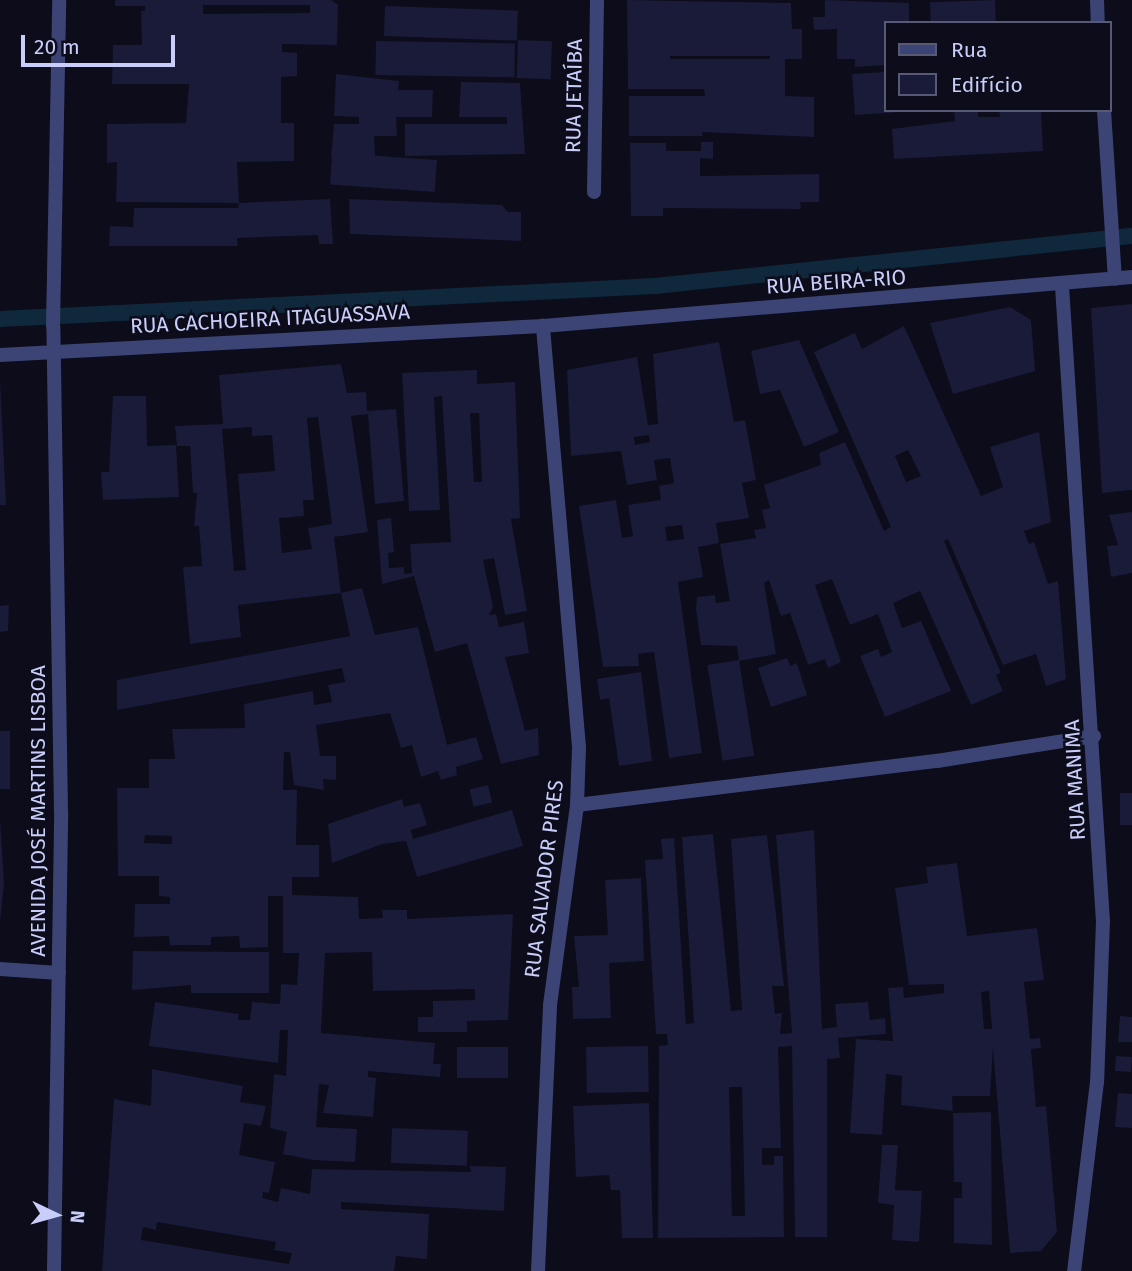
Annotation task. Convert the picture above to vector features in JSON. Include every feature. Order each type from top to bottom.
[{"type":"street","name":"AVENIDA JOSÉ MARTINS LISBOA","points":[[54,1271],[59,973],[53,326],[59,0]]},
{"type":"street","name":"RUA JETAÍBA","points":[[594,192],[597,0]]},
{"type":"street","points":[[1097,0],[1098,21]]},
{"type":"street","points":[[1104,112],[1115,279]]},
{"type":"street","name":"RUA BEIRA-RIO","points":[[543,326],[1062,286],[1132,277]]},
{"type":"street","name":"RUA MANIMA","points":[[1062,286],[1094,736],[1102,922],[1097,1082],[1074,1271]]},
{"type":"street","name":"RUA CACHOEIRA ITAGUASSAVA","points":[[0,355],[54,350],[543,326]]},
{"type":"street","name":"RUA SALVADOR PIRES","points":[[538,1271],[550,1004],[577,805],[577,698],[543,326]]},
{"type":"street","points":[[577,805],[937,761],[1094,736]]},
{"type":"street","points":[[0,969],[59,973]]},
{"type":"building","points":[[115,0],[331,0],[338,5],[337,45],[282,44],[282,52],[297,53],[297,76],[281,77],[281,123],[294,123],[294,161],[237,162],[239,203],[116,202],[117,162],[107,163],[107,124],[186,123],[189,84],[112,84],[113,45],[142,45],[141,11],[145,11],[145,6],[115,6]],"holes":[[[203,5],[310,5],[310,13],[203,14]]]},
{"type":"building","points":[[627,0],[791,3],[792,29],[802,29],[802,59],[785,59],[785,96],[814,97],[814,137],[702,132],[703,136],[629,136],[629,96],[705,96],[704,89],[628,89]],"holes":[[[670,56],[770,56],[770,59],[670,59]]]},
{"type":"building","points":[[825,0],[909,3],[909,21],[884,21],[884,65],[855,67],[855,59],[837,59],[837,29],[814,30],[813,17],[825,17]]},
{"type":"building","points":[[995,0],[996,21],[931,21],[930,2]]},
{"type":"building","points":[[385,6],[518,11],[517,41],[384,36]]},
{"type":"building","points":[[518,40],[552,41],[551,79],[517,78]]},
{"type":"building","points":[[376,41],[515,43],[514,77],[375,75]]},
{"type":"building","points":[[884,72],[884,112],[900,112],[855,115],[852,74]]},
{"type":"building","points":[[336,74],[399,81],[398,90],[433,90],[432,117],[396,117],[397,136],[374,136],[375,157],[331,157],[334,124],[359,124],[359,117],[334,116]]},
{"type":"building","points":[[461,82],[520,83],[525,154],[405,156],[405,124],[507,124],[507,117],[459,117]]},
{"type":"building","points":[[954,112],[978,112],[978,117],[1000,117],[999,112],[1041,112],[1043,151],[894,159],[892,129],[955,121]]},
{"type":"building","points":[[701,142],[713,142],[713,159],[700,158],[700,176],[819,174],[819,202],[800,202],[801,209],[663,208],[663,216],[631,216],[630,143],[666,143],[666,151],[701,151]]},
{"type":"building","points":[[332,153],[437,160],[435,192],[330,185]]},
{"type":"building","points":[[330,199],[333,244],[319,244],[318,235],[237,238],[238,246],[109,246],[110,226],[133,227],[134,208],[238,208],[239,203]]},
{"type":"building","points":[[349,199],[502,205],[508,212],[521,212],[521,241],[350,234]]},
{"type":"building","points":[[1132,304],[1132,490],[1102,493],[1091,308]]},
{"type":"building","points":[[1010,307],[1031,320],[1035,371],[953,394],[930,323]]},
{"type":"building","points":[[904,326],[981,496],[1003,487],[990,447],[1039,432],[1051,522],[1024,531],[1029,544],[1034,542],[1048,584],[1058,581],[1066,679],[1046,686],[1036,654],[1003,665],[948,539],[944,541],[1001,673],[996,675],[1003,691],[971,705],[920,591],[893,603],[902,628],[921,621],[951,691],[885,717],[860,656],[878,649],[881,657],[892,652],[878,614],[850,625],[832,579],[815,585],[841,662],[828,668],[825,659],[808,665],[790,613],[781,616],[769,580],[764,583],[776,654],[739,661],[737,646],[701,645],[697,597],[715,595],[716,603],[730,601],[720,544],[756,538],[754,530],[766,528],[762,510],[770,508],[764,485],[821,465],[819,453],[845,442],[884,531],[891,527],[814,352],[855,333],[862,349]],"holes":[[[908,450],[921,476],[906,482],[895,456]]]},
{"type":"building","points":[[799,340],[839,432],[804,447],[780,390],[760,394],[751,351]]},
{"type":"building","points":[[719,342],[734,422],[745,420],[756,480],[742,483],[749,518],[716,523],[719,543],[698,547],[703,577],[678,582],[702,753],[669,758],[654,652],[638,654],[639,666],[603,667],[579,506],[616,500],[622,538],[633,536],[628,505],[661,500],[659,486],[674,483],[670,458],[654,460],[657,480],[627,485],[621,451],[571,456],[567,370],[637,357],[648,425],[658,424],[653,354]],"holes":[[[649,435],[650,442],[635,445],[634,437]],[[682,525],[684,539],[667,541],[665,527]]]},
{"type":"building","points":[[341,364],[347,393],[366,392],[367,411],[396,409],[404,501],[375,504],[368,414],[351,416],[368,532],[334,537],[341,593],[238,605],[241,637],[190,644],[183,567],[202,566],[199,526],[194,526],[197,493],[193,493],[190,446],[177,446],[175,426],[223,424],[219,375]],"holes":[[[318,417],[332,524],[308,528],[312,549],[282,553],[279,518],[304,516],[303,500],[314,500],[307,418]],[[252,427],[252,436],[272,435],[275,471],[238,474],[246,570],[234,571],[222,429]]]},
{"type":"building","points":[[477,370],[477,384],[515,382],[520,518],[511,519],[527,611],[505,615],[494,558],[483,560],[493,607],[489,615],[496,614],[499,627],[524,622],[529,653],[505,657],[525,731],[538,728],[539,755],[501,764],[467,643],[435,652],[414,576],[382,584],[377,520],[391,518],[394,552],[388,553],[389,568],[404,567],[404,574],[412,573],[410,544],[451,542],[442,396],[434,397],[440,510],[409,511],[402,373]],"holes":[[[470,413],[479,413],[482,482],[474,482]]]},
{"type":"building","points":[[0,380],[6,505],[0,505]]},
{"type":"building","points":[[113,396],[146,396],[147,446],[176,445],[179,497],[103,500],[101,472],[109,472]]},
{"type":"building","points":[[1132,512],[1132,573],[1111,577],[1107,546],[1118,545],[1109,515]]},
{"type":"building","points":[[362,588],[375,635],[418,627],[447,745],[476,737],[483,759],[456,767],[457,775],[441,780],[438,771],[421,777],[412,745],[401,748],[390,713],[316,725],[320,756],[336,756],[336,780],[323,779],[324,790],[294,785],[290,752],[284,752],[283,790],[297,790],[296,845],[319,845],[319,877],[292,877],[292,895],[358,897],[359,919],[383,918],[382,910],[407,910],[407,919],[513,914],[508,1020],[467,1021],[467,1032],[418,1032],[418,1017],[433,1017],[433,1001],[475,1000],[475,989],[373,991],[372,952],[325,953],[321,1033],[435,1043],[433,1064],[441,1064],[440,1077],[368,1071],[368,1077],[376,1078],[373,1117],[323,1113],[329,1085],[319,1084],[316,1127],[357,1129],[355,1162],[313,1160],[283,1154],[287,1132],[270,1128],[274,1074],[286,1076],[288,1030],[280,1030],[278,1063],[149,1046],[155,1002],[239,1014],[238,1020],[250,1020],[252,1002],[280,1004],[281,984],[297,985],[299,953],[283,953],[283,896],[268,896],[268,947],[240,948],[239,936],[211,937],[211,945],[170,945],[169,936],[134,937],[135,904],[170,904],[170,897],[159,896],[159,876],[118,876],[117,788],[149,788],[149,759],[175,759],[172,729],[245,728],[244,704],[313,691],[314,705],[332,702],[328,685],[345,682],[342,668],[117,710],[117,680],[350,636],[341,593]],"holes":[[[145,835],[172,836],[172,844],[144,843]]]},
{"type":"building","points":[[9,605],[8,631],[0,632],[0,606]]},
{"type":"building","points":[[787,658],[790,666],[797,663],[807,695],[771,707],[758,668]]},
{"type":"building","points":[[739,660],[754,756],[723,761],[707,665]]},
{"type":"building","points":[[641,672],[652,761],[619,766],[609,698],[600,700],[597,679]]},
{"type":"building","points":[[0,731],[10,731],[10,789],[0,789]]},
{"type":"building","points":[[488,785],[492,803],[474,807],[469,789]]},
{"type":"building","points":[[1120,793],[1132,793],[1132,825],[1120,825]]},
{"type":"building","points":[[402,799],[404,807],[420,803],[427,825],[411,830],[413,839],[512,810],[523,846],[417,877],[406,841],[382,844],[332,863],[328,824]]},
{"type":"building","points":[[0,818],[4,883],[0,921]]},
{"type":"building","points":[[814,830],[822,1029],[837,1027],[835,1004],[868,1002],[870,1020],[885,1018],[886,1034],[838,1038],[840,1058],[827,1059],[827,1237],[795,1237],[792,1046],[778,1047],[781,1148],[762,1148],[762,1165],[774,1165],[774,1156],[783,1156],[784,1237],[658,1238],[659,1046],[668,1045],[667,1034],[656,1034],[645,860],[663,859],[661,839],[674,838],[686,1024],[694,1023],[682,837],[713,834],[731,1011],[742,1010],[731,839],[767,835],[784,986],[772,986],[775,1014],[782,1013],[780,1034],[792,1033],[776,835]],"holes":[[[729,1087],[742,1087],[745,1216],[732,1216]]]},
{"type":"building","points":[[957,863],[967,936],[1037,928],[1044,980],[1024,982],[1030,1039],[1040,1038],[1041,1048],[1031,1049],[1036,1107],[1046,1106],[1057,1232],[1041,1251],[1010,1253],[993,1048],[990,1096],[952,1096],[953,1111],[901,1105],[902,1076],[886,1074],[882,1135],[850,1133],[856,1039],[893,1041],[888,988],[903,987],[904,998],[944,993],[944,984],[909,985],[895,888],[928,883],[926,867]],"holes":[[[989,991],[992,1029],[984,1029],[981,992]]]},
{"type":"building","points":[[641,878],[644,961],[609,963],[611,1018],[573,1019],[572,987],[579,987],[574,936],[608,935],[605,880]]},
{"type":"building","points":[[133,951],[269,952],[269,993],[191,993],[191,985],[132,990]]},
{"type":"building","points":[[1120,1016],[1132,1017],[1132,1042],[1118,1042]]},
{"type":"building","points":[[648,1046],[649,1092],[587,1093],[586,1047]]},
{"type":"building","points":[[457,1047],[508,1047],[508,1078],[457,1078]]},
{"type":"building","points":[[1116,1056],[1132,1057],[1131,1072],[1115,1071]]},
{"type":"building","points":[[152,1069],[243,1086],[240,1102],[266,1106],[261,1126],[244,1123],[239,1155],[275,1162],[269,1193],[263,1192],[262,1198],[278,1202],[281,1188],[310,1194],[312,1169],[471,1172],[470,1166],[506,1167],[504,1211],[341,1202],[341,1209],[429,1214],[427,1259],[396,1256],[394,1271],[102,1271],[114,1099],[151,1106]],"holes":[[[157,1222],[276,1242],[274,1250],[292,1253],[289,1264],[141,1240],[143,1227],[156,1230]]]},
{"type":"building","points":[[1118,1093],[1132,1094],[1132,1128],[1115,1127]]},
{"type":"building","points":[[649,1103],[653,1238],[622,1238],[620,1190],[611,1190],[609,1175],[576,1177],[573,1106]]},
{"type":"building","points":[[991,1112],[992,1245],[954,1243],[954,1198],[962,1198],[962,1182],[954,1182],[953,1113]]},
{"type":"building","points":[[392,1128],[468,1131],[467,1166],[391,1163]]},
{"type":"building","points":[[882,1145],[898,1145],[895,1190],[922,1191],[919,1242],[892,1240],[894,1205],[878,1203]]},
{"type":"waterway","points":[[0,319],[655,286],[1132,236]]}]
